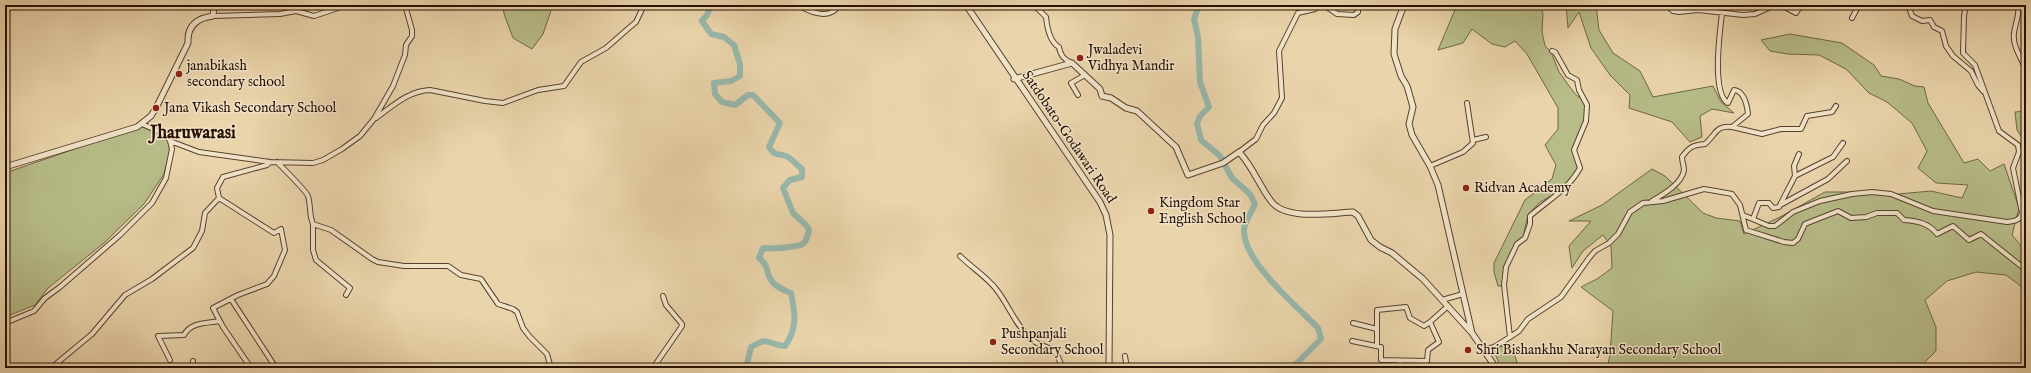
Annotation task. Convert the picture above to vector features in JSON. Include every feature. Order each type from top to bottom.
[{"type":"street","points":[[213,16],[214,5]]},
{"type":"street","points":[[5,166],[111,136],[142,124],[151,116],[156,108],[188,43],[187,35],[190,27],[200,18],[213,16],[280,14],[296,11],[314,16],[347,5]]},
{"type":"street","points":[[170,141],[199,152],[270,162],[312,163],[323,160],[360,136],[374,119],[394,86],[406,55],[406,45],[412,36],[412,30],[405,5]]},
{"type":"street","points":[[374,119],[404,97],[422,91],[430,90],[503,103],[538,90],[564,86],[581,62],[606,48],[636,22],[644,5]]},
{"type":"street","points":[[798,5],[820,14],[829,14],[836,10],[838,5]]},
{"type":"street","name":"Satdobato-Godawari Road","points":[[966,5],[1014,79],[1087,182],[1106,215],[1110,235],[1109,368]]},
{"type":"street","points":[[1034,5],[1046,17],[1047,28],[1056,45],[1059,47],[1060,53],[1065,59],[1072,63],[1100,89],[1102,96],[1111,98],[1126,108],[1137,111],[1176,147],[1188,175],[1223,163],[1256,139],[1263,125],[1274,113],[1282,98],[1279,51],[1298,13],[1315,9],[1319,5]]},
{"type":"street","points":[[1324,5],[1337,14],[1354,15],[1358,12],[1358,5]]},
{"type":"street","points":[[1404,5],[1395,29],[1394,54],[1407,86],[1413,107],[1409,124],[1412,135],[1430,166],[1443,205],[1472,333]]},
{"type":"street","points":[[1666,5],[1673,11],[1698,10],[1722,13],[1755,14],[1775,5]]},
{"type":"street","points":[[1781,5],[1796,12],[1801,5]]},
{"type":"street","points":[[1852,18],[1859,5]]},
{"type":"street","points":[[1908,5],[1912,16],[1922,21],[1930,20],[1934,27],[1942,31],[1946,46],[1953,56],[1971,71],[1978,86],[1984,92]]},
{"type":"street","points":[[1743,215],[1769,226],[1775,226],[1793,212],[1820,201],[1852,194],[1872,192],[1891,194],[1933,211],[2007,222],[2016,221],[2020,218],[2022,212],[2013,168],[2019,148],[2018,144],[1999,131],[1975,65],[1966,57],[1962,49],[1966,5]]},
{"type":"street","points":[[2018,5],[2019,14],[2014,33],[2015,46],[2026,70]]},
{"type":"street","points":[[1722,13],[1720,52],[1717,66],[1722,97],[1728,103],[1734,90],[1738,90],[1744,98],[1748,114],[1732,128]]},
{"type":"street","points":[[1510,337],[1504,285],[1509,259],[1517,244],[1525,238],[1530,224],[1530,216],[1549,199],[1561,193],[1574,179],[1580,168],[1574,150],[1586,121],[1587,105],[1579,90],[1577,80],[1568,75],[1555,52],[1552,51]]},
{"type":"street","points":[[1014,79],[1072,63]]},
{"type":"street","points":[[1078,95],[1071,83],[1085,75]]},
{"type":"street","points":[[1430,166],[1462,152],[1473,143],[1468,104]]},
{"type":"street","points":[[1652,201],[1663,194],[1679,179],[1684,168],[1682,157],[1690,147],[1705,144],[1721,127],[1762,134],[1781,129],[1801,129],[1808,116],[1832,112],[1836,106]]},
{"type":"street","points":[[5,323],[34,311],[45,298],[60,288],[120,235],[152,202],[166,178],[172,149],[167,135],[142,124]]},
{"type":"street","points":[[1473,140],[1486,137]]},
{"type":"street","points":[[1795,176],[1833,157],[1843,143]]},
{"type":"street","points":[[1237,154],[1253,169],[1271,202],[1284,212],[1298,214],[1353,212],[1358,216],[1371,240],[1380,248],[1392,253],[1423,279],[1472,333],[1496,368]]},
{"type":"street","points":[[1781,204],[1795,176],[1794,166],[1799,154]]},
{"type":"street","points":[[1753,218],[1759,203],[1769,203],[1773,208],[1775,208],[1828,179],[1847,161]]},
{"type":"street","points":[[251,368],[213,308],[267,284],[274,276],[285,246],[281,229],[274,233],[219,198],[217,188],[223,177],[267,165],[270,162]]},
{"type":"street","points":[[277,162],[305,190],[308,196],[309,211],[313,224],[313,250],[316,260],[350,288],[346,295]]},
{"type":"street","points":[[1483,350],[1494,347],[1519,331],[1528,319],[1561,297],[1589,258],[1618,234],[1630,212],[1643,203],[1663,201],[1704,189],[1732,194],[1740,204],[1746,230],[1784,242],[1793,243],[1798,239],[1805,224],[1838,211],[1850,218],[1866,217],[1877,213],[1897,213],[1904,220],[1916,221],[1932,227],[1937,234],[1953,226],[1969,240],[1982,234],[2026,270]]},
{"type":"street","points":[[51,368],[92,334],[125,295],[157,275],[193,248],[202,231],[205,213],[219,198]]},
{"type":"street","points":[[313,224],[331,230],[378,262],[404,266],[448,266],[461,275],[481,279],[498,304],[513,309],[517,312],[526,332],[547,354],[551,368]]},
{"type":"street","points":[[960,256],[996,288],[1020,328],[1033,340],[1053,349],[1058,354],[1062,368]]},
{"type":"street","points":[[1442,300],[1463,294]]},
{"type":"street","points":[[653,368],[682,326],[682,324],[666,305],[663,296]]},
{"type":"street","points":[[231,299],[276,368]]},
{"type":"street","points":[[1377,346],[1377,310],[1406,307],[1410,318],[1424,326],[1448,306]]},
{"type":"street","points":[[170,360],[158,336],[184,335],[190,327],[194,325],[220,321]]},
{"type":"street","points":[[1352,341],[1381,347],[1381,360],[1400,362],[1427,361],[1428,350],[1439,342],[1430,322]]},
{"type":"street","points":[[1353,323],[1377,330]]},
{"type":"street","points":[[1125,356],[1127,368]]},
{"type":"street","points":[[192,368],[193,361]]},
{"type":"street","points":[[1400,362],[1401,368]]},
{"type":"street","points":[[2020,368],[2026,362]]},
{"type":"green space","points":[[503,5],[553,5],[543,34],[532,49],[513,38],[504,14]]},
{"type":"green space","points":[[1457,5],[1539,5],[1543,13],[1542,32],[1545,46],[1551,52],[1559,72],[1575,94],[1583,100],[1585,106],[1585,122],[1573,147],[1578,171],[1562,190],[1540,202],[1528,215],[1523,237],[1509,257],[1502,286],[1498,286],[1494,272],[1494,263],[1525,200],[1552,179],[1556,165],[1545,145],[1558,129],[1558,108],[1527,54],[1515,41],[1505,47],[1492,44],[1472,29],[1463,43],[1438,50]]},
{"type":"green space","points":[[1566,5],[1596,5],[1599,30],[1613,53],[1640,71],[1653,97],[1713,86],[1721,102],[1734,113],[1712,109],[1700,116],[1702,137],[1690,142],[1672,122],[1629,108],[1630,95],[1610,75],[1591,48],[1579,12],[1568,28]]},
{"type":"green space","points":[[1790,34],[1842,43],[1874,65],[1881,76],[1899,79],[1915,86],[1924,87],[1928,103],[1964,163],[1978,159],[1990,171],[2004,164],[2019,208],[2012,235],[2023,248],[2026,246],[2026,290],[2006,275],[1976,272],[1947,281],[1925,300],[1936,327],[1936,351],[1919,368],[1607,368],[1610,355],[1613,311],[1581,287],[1597,279],[1612,268],[1611,246],[1603,235],[1583,251],[1572,268],[1569,246],[1591,221],[1569,221],[1602,205],[1652,169],[1665,176],[1703,213],[1716,218],[1740,221],[1744,234],[1780,217],[1825,192],[1869,192],[1887,195],[1931,191],[1962,198],[1968,185],[1936,183],[1918,168],[1927,151],[1912,123],[1887,102],[1869,93],[1846,69],[1819,55],[1788,54],[1770,51],[1761,40]]},
{"type":"green space","points":[[2026,111],[2026,144],[2017,130],[2015,112]]},
{"type":"green space","points":[[144,125],[166,135],[171,146],[164,174],[144,204],[104,243],[48,288],[35,305],[5,317],[5,173]]},
{"type":"green space","points":[[1511,344],[1519,368],[1501,368],[1493,349]]},
{"type":"waterway","points":[[711,5],[707,15],[702,21],[711,34],[724,37],[734,45],[740,64],[740,76],[731,81],[714,83],[715,94],[722,102],[735,105],[748,95],[753,95],[780,123],[769,147],[775,153],[788,157],[802,169],[802,177],[790,180],[783,188],[793,213],[806,225],[809,230],[803,244],[782,248],[763,248],[759,258],[765,264],[769,277],[777,286],[791,293],[794,307],[794,327],[785,346],[766,341],[757,343],[751,347],[746,368]]},
{"type":"waterway","points":[[1199,5],[1194,19],[1198,37],[1200,82],[1209,107],[1200,116],[1197,124],[1201,140],[1220,156],[1232,178],[1250,194],[1255,204],[1247,219],[1244,229],[1246,242],[1252,255],[1272,282],[1318,328],[1321,339],[1292,368]]},
{"type":"place","name":"Jwaladevi Vidhya Mandir","points":[[1080,58]]},
{"type":"place","name":"janabikash secondary school","points":[[179,74]]},
{"type":"place","name":"Jana Vikash Secondary School","points":[[156,108]]},
{"type":"place","name":"Ridvan Academy","points":[[1466,188]]},
{"type":"place","name":"Kingdom Star English School","points":[[1151,211]]},
{"type":"place","name":"Pushpanjali Secondary School","points":[[993,342]]},
{"type":"place","name":"Shri Bishankhu Narayan Secondary School","points":[[1468,350]]},
{"type":"district","name":"Jharuwarasi","points":[[193,133]]}]
